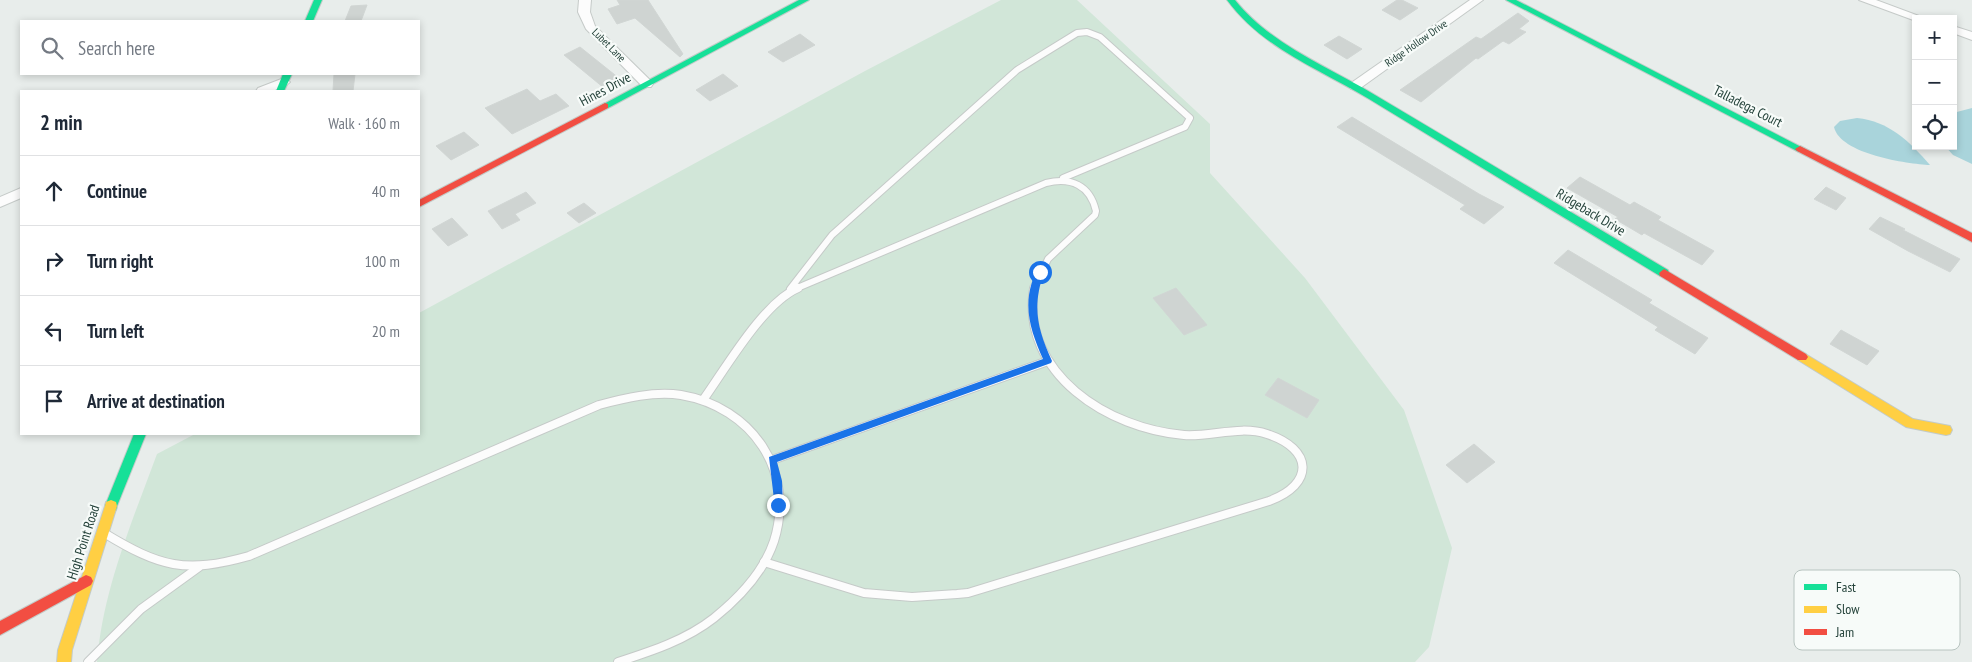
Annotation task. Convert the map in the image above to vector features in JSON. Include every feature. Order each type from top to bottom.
[{"type":"street","points":[[309,20],[318,0]]},
{"type":"street","name":"Lubet Lane","points":[[585,0],[584,12],[590,27],[647,84]]},
{"type":"street","name":"Hines Drive","points":[[420,203],[805,0]]},
{"type":"street","name":"Ridgeback Drive","points":[[1231,0],[1233,5],[1254,25],[1300,55],[1355,86],[1910,423],[1946,430]]},
{"type":"street","name":"Ridge Hollow Drive","points":[[1355,86],[1477,0]]},
{"type":"street","name":"Talladega Court","points":[[1510,0],[1972,238]]},
{"type":"street","points":[[1865,0],[1912,16]]},
{"type":"street","points":[[1957,30],[1972,36]]},
{"type":"street","points":[[264,90],[284,82]]},
{"type":"street","points":[[0,202],[20,193]]},
{"type":"street","name":"High Point Road","points":[[64,662],[65,650],[101,531],[140,435]]},
{"type":"street","points":[[0,628],[86,581]]},
{"type":"lane","points":[[704,400],[758,323],[787,293],[832,235],[1017,70],[1077,33],[1087,32],[1100,38],[1190,118],[1185,126],[787,293]]},
{"type":"lane","points":[[764,562],[857,591],[878,595],[931,597],[968,592],[1269,501],[1291,490],[1302,477],[1300,458],[1294,450],[1278,439],[1255,431],[1185,436],[1167,434],[1137,426],[1110,414],[1080,395],[1062,379],[1048,361],[1038,338],[1032,313],[1037,279],[1048,257],[1060,244],[1086,225],[1096,211],[1093,199],[1086,189],[1075,182],[1062,179]]},
{"type":"lane","points":[[772,460],[1048,361]]},
{"type":"lane","points":[[101,531],[132,551],[156,562],[174,566],[222,564],[249,556],[599,405],[621,399],[660,394],[681,395],[704,400],[723,409],[747,426],[762,443],[772,460],[778,481],[778,518],[773,541],[764,562],[739,595],[700,629],[675,643],[618,662]]},
{"type":"lane","points":[[88,662],[140,609],[201,566]]},
{"type":"green space","points":[[1001,0],[1077,0],[1210,124],[1210,173],[1305,278],[1404,410],[1452,548],[1429,647],[1415,662],[97,662],[105,608],[112,582],[157,454],[193,435],[420,435],[420,312],[865,71]]},
{"type":"water","points":[[1972,108],[1972,164],[1953,155],[1949,150],[1957,150],[1957,112]]},
{"type":"water","points":[[1857,118],[1879,123],[1907,141],[1912,145],[1912,150],[1917,150],[1930,165],[1891,160],[1861,151],[1848,144],[1839,136],[1834,127],[1840,121]]},
{"type":"building","points":[[617,0],[648,0],[683,54],[680,57],[635,18],[617,24],[608,9],[620,5]]},
{"type":"building","points":[[1397,0],[1402,0],[1418,8],[1400,20],[1382,10]]},
{"type":"building","points":[[367,5],[361,20],[345,20],[351,6]]},
{"type":"building","points":[[1518,13],[1529,21],[1519,29],[1526,32],[1509,44],[1503,41],[1478,59],[1476,58],[1421,102],[1400,90],[1476,37],[1481,39]]},
{"type":"building","points":[[800,34],[815,45],[783,62],[768,52]]},
{"type":"building","points":[[1339,36],[1362,49],[1347,59],[1324,45]]},
{"type":"building","points":[[580,47],[620,79],[604,88],[564,55]]},
{"type":"building","points":[[723,74],[738,86],[710,101],[696,90]]},
{"type":"building","points":[[334,75],[355,75],[353,90],[333,90]]},
{"type":"building","points":[[527,89],[540,101],[556,94],[569,106],[512,134],[485,108]]},
{"type":"building","points":[[1352,117],[1479,194],[1504,207],[1484,224],[1460,209],[1465,205],[1337,127]]},
{"type":"building","points":[[464,132],[479,145],[451,160],[436,146]]},
{"type":"building","points":[[1580,177],[1630,205],[1634,202],[1661,217],[1658,220],[1714,251],[1702,265],[1644,233],[1642,235],[1615,219],[1618,217],[1567,188]]},
{"type":"building","points":[[1826,187],[1846,198],[1836,210],[1814,199]]},
{"type":"building","points":[[526,192],[536,203],[515,214],[520,220],[502,229],[488,211]]},
{"type":"building","points":[[584,203],[596,213],[579,223],[567,213]]},
{"type":"building","points":[[1880,217],[1960,259],[1950,272],[1908,251],[1869,229]]},
{"type":"building","points":[[452,218],[468,235],[448,246],[432,229]]},
{"type":"building","points":[[1568,250],[1652,300],[1649,303],[1708,338],[1695,354],[1655,330],[1658,327],[1554,263]]},
{"type":"building","points":[[1176,288],[1207,325],[1184,335],[1153,298]]},
{"type":"building","points":[[1841,330],[1879,351],[1867,365],[1830,344]]},
{"type":"building","points":[[1278,378],[1319,400],[1307,418],[1265,395]]},
{"type":"building","points":[[1474,444],[1495,462],[1467,483],[1446,465]]},
{"type":"traffic: fast","points":[[309,20],[318,0]]},
{"type":"traffic: fast","points":[[605,106],[805,0]]},
{"type":"traffic: fast","points":[[1231,0],[1243,15],[1274,41],[1361,90],[1664,273]]},
{"type":"traffic: fast","points":[[1510,0],[1800,149]]},
{"type":"traffic: fast","points":[[280,90],[287,75]]},
{"type":"traffic: fast","points":[[111,506],[140,435]]},
{"type":"traffic: slow","points":[[1802,357],[1910,423],[1946,430]]},
{"type":"traffic: slow","points":[[64,662],[65,650],[111,506]]},
{"type":"traffic: jam","points":[[420,203],[605,106]]},
{"type":"traffic: jam","points":[[1800,149],[1972,238]]},
{"type":"traffic: jam","points":[[1664,273],[1802,357]]},
{"type":"traffic: jam","points":[[0,628],[86,581]]},
{"type":"route","points":[[778,505],[778,481],[772,460],[1048,361],[1043,353],[1035,329],[1032,313],[1034,289],[1040,272]]}]
